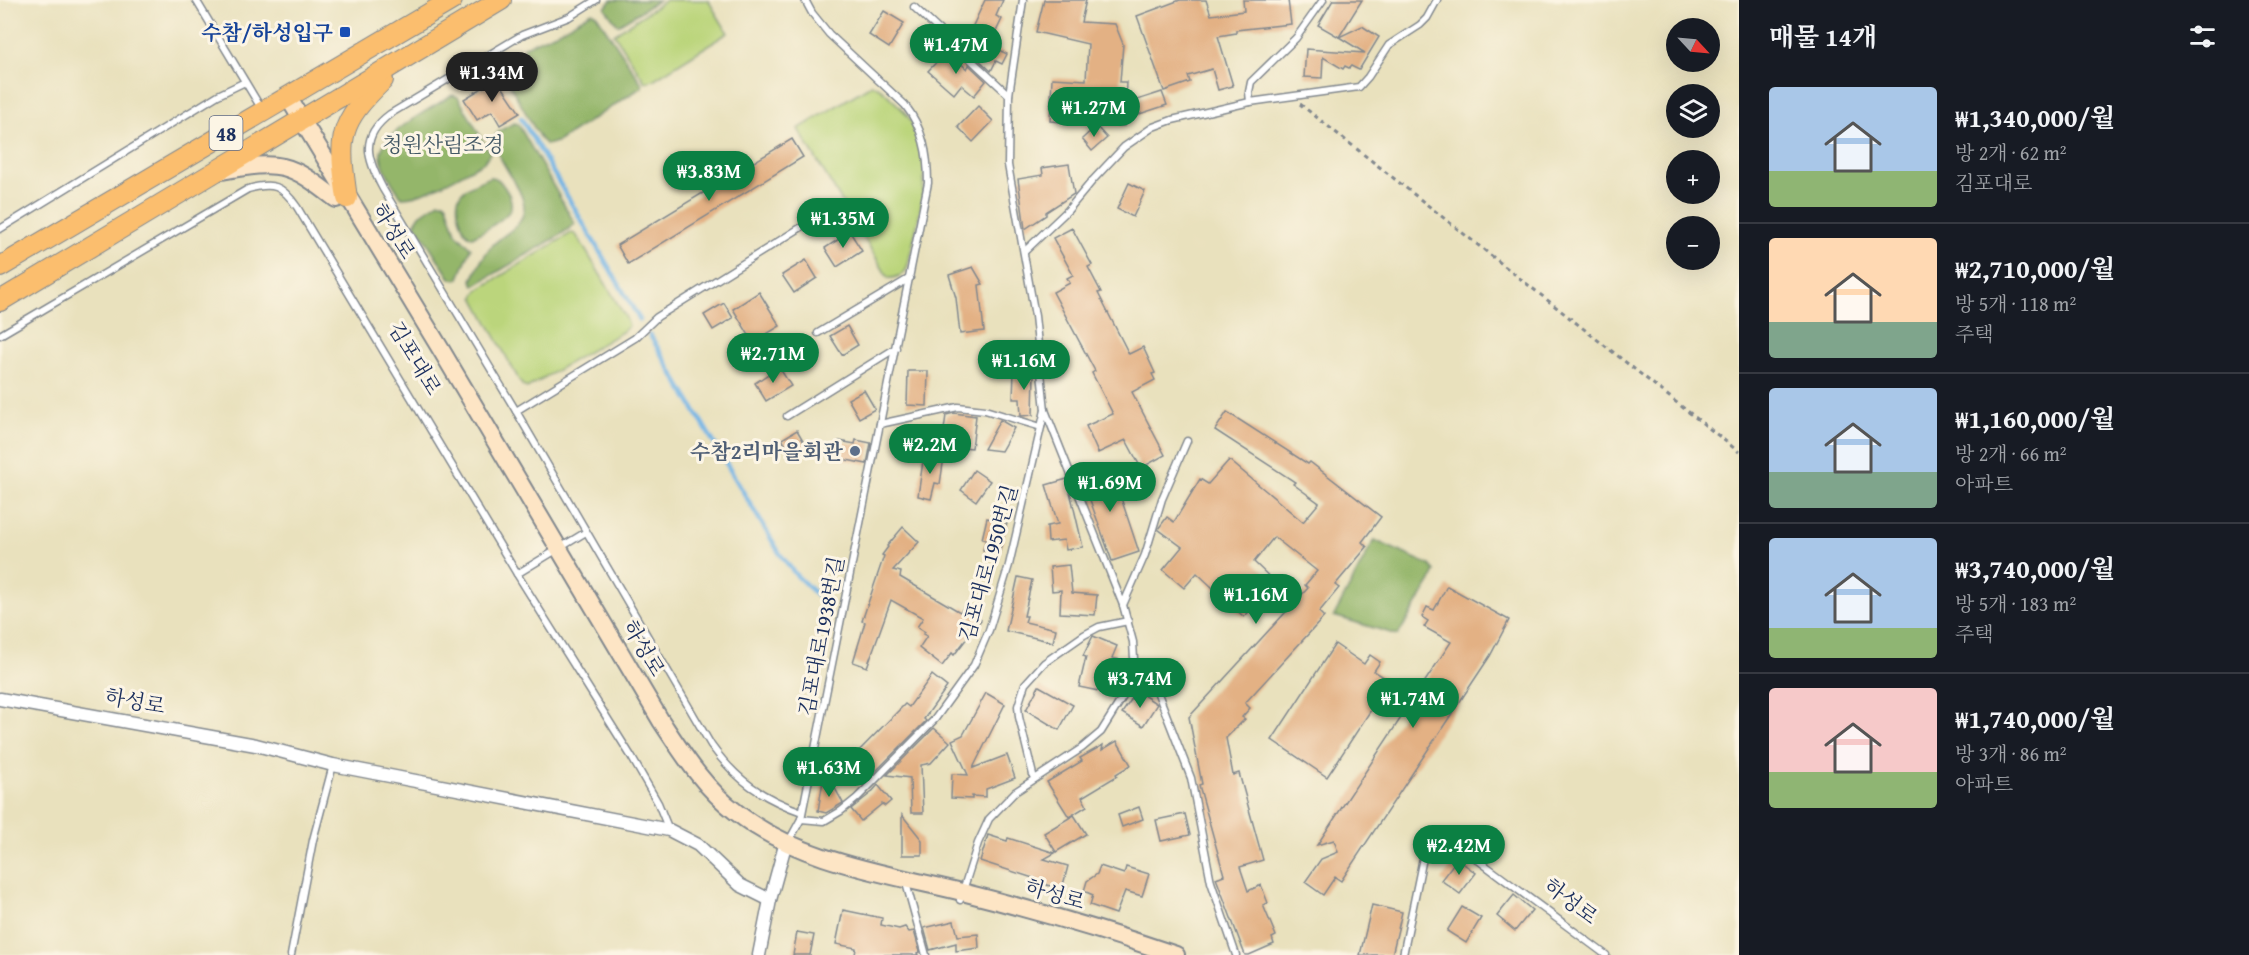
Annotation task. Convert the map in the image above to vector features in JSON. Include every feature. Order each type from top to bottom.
[{"type":"main road","name":"48","points":[[0,267],[452,0]]},
{"type":"main road","name":"48","points":[[0,301],[501,0]]},
{"type":"main road","points":[[342,198],[342,152],[348,121],[359,104],[407,57]]},
{"type":"street","name":"하성로","points":[[276,104],[296,123],[440,348],[655,729],[689,778],[715,806],[750,832],[828,866],[1053,916],[1176,955]]},
{"type":"street","points":[[215,172],[259,164],[285,166],[307,176],[342,198]]},
{"type":"street","name":"하성로","points":[[0,699],[256,745],[333,765],[669,830],[698,845],[740,885],[770,900]]},
{"type":"street","points":[[759,955],[770,900],[786,846]]},
{"type":"street","name":"하성로","points":[[961,896],[1149,955]]},
{"type":"lane","points":[[196,0],[245,82],[276,104]]},
{"type":"lane","points":[[596,0],[569,16],[522,35],[390,114],[373,130],[368,147],[371,165],[692,715],[722,760],[757,792],[802,816]]},
{"type":"lane","name":"김포대로1938번길","points":[[786,846],[802,816],[928,183],[923,137],[913,116],[905,105],[829,34],[805,0]]},
{"type":"lane","name":"김포대로1950번길","points":[[961,896],[978,843],[989,819],[1015,792],[1082,748],[1101,732],[1123,697],[1133,672],[1133,642],[1123,605],[1045,410],[1041,358],[1008,165],[1009,95],[1023,0]]},
{"type":"lane","points":[[1250,102],[1251,82],[1296,38],[1323,0]]},
{"type":"lane","points":[[1024,252],[1068,210],[1109,162],[1140,135],[1163,122],[1250,102],[1359,87],[1389,45],[1420,25],[1427,18],[1437,0]]},
{"type":"lane","points":[[914,7],[1009,95]]},
{"type":"lane","points":[[0,229],[218,95],[245,82]]},
{"type":"lane","name":"김포대로","points":[[0,335],[248,189],[263,185],[283,189],[297,207],[517,574],[631,756],[658,803],[669,830]]},
{"type":"lane","points":[[516,411],[635,338],[657,317],[800,228]]},
{"type":"lane","points":[[818,333],[910,278]]},
{"type":"lane","points":[[787,416],[896,348]]},
{"type":"lane","points":[[880,424],[958,407],[985,410],[1041,427]]},
{"type":"lane","name":"김포대로1950번길","points":[[802,816],[824,820],[849,806],[934,719],[974,665],[989,630],[1009,566],[1045,410]]},
{"type":"lane","points":[[1123,605],[1145,555],[1162,499],[1188,441]]},
{"type":"lane","points":[[517,574],[586,531]]},
{"type":"lane","points":[[1034,779],[1019,717],[1018,706],[1025,684],[1044,663],[1084,635],[1099,627],[1128,621]]},
{"type":"lane","points":[[1133,672],[1148,668],[1187,766],[1211,882],[1236,955]]},
{"type":"lane","points":[[291,955],[313,840],[333,765]]},
{"type":"lane","name":"하성로","points":[[1403,955],[1425,848],[1433,836],[1438,834],[1447,837],[1606,955]]},
{"type":"lane","points":[[906,883],[926,955]]},
{"type":"path","points":[[1292,98],[1739,452]]},
{"type":"green space","points":[[611,0],[659,0],[618,25],[605,8]]},
{"type":"green space","points":[[666,0],[708,0],[728,33],[653,80],[645,82],[614,34]]},
{"type":"green space","points":[[592,12],[596,14],[642,87],[559,141],[547,145],[541,140],[510,85],[532,69],[523,51],[525,46],[556,33]]},
{"type":"green space","points":[[871,85],[885,92],[911,121],[920,140],[924,161],[921,204],[907,268],[902,275],[894,278],[888,278],[798,129]]},
{"type":"green space","name":"청원산림조경","points":[[452,95],[458,97],[490,153],[484,162],[444,184],[422,193],[402,197],[382,163],[381,152],[384,144],[400,128]]},
{"type":"green space","name":"청원산림조경","points":[[514,123],[518,124],[575,224],[474,286],[472,280],[485,255],[495,243],[516,226],[523,214],[524,207],[518,189],[494,142],[496,134]]},
{"type":"green space","name":"청원산림조경","points":[[490,177],[500,181],[505,188],[511,200],[510,210],[499,221],[472,237],[466,233],[462,225],[457,204],[459,197],[473,184]]},
{"type":"green space","name":"청원산림조경","points":[[439,202],[447,205],[456,233],[471,248],[459,278],[456,280],[450,278],[415,223],[420,215]]},
{"type":"green space","points":[[571,233],[579,239],[629,326],[527,388],[519,380],[474,297],[478,290]]},
{"type":"green space","points":[[1374,540],[1430,565],[1435,571],[1398,635],[1334,616]]},
{"type":"building","points":[[985,0],[1003,0],[996,16],[1002,19],[991,42],[970,32]]},
{"type":"building","points":[[1044,0],[1086,0],[1081,22],[1115,24],[1123,44],[1120,82],[1126,82],[1125,104],[1162,92],[1167,105],[1124,119],[1124,126],[1066,122],[1062,117],[1062,122],[1050,121],[1052,78],[1086,80],[1088,44],[1036,32]]},
{"type":"building","points":[[1180,0],[1206,0],[1211,15],[1244,11],[1243,0],[1288,0],[1291,24],[1236,30],[1236,33],[1218,36],[1233,86],[1218,90],[1212,69],[1188,76],[1190,82],[1164,91],[1137,16]]},
{"type":"building","points":[[1333,0],[1362,0],[1339,37],[1318,25]]},
{"type":"building","points":[[884,11],[904,23],[889,48],[869,35]]},
{"type":"building","points":[[1362,26],[1379,37],[1359,70],[1351,66],[1349,68],[1345,66],[1343,69],[1323,57],[1322,78],[1304,77],[1306,49],[1365,53],[1339,37]]},
{"type":"building","points":[[981,41],[1007,54],[1002,64],[996,61],[991,71],[974,55]]},
{"type":"building","points":[[947,51],[967,69],[969,65],[986,81],[974,96],[961,85],[954,94],[928,71]]},
{"type":"building","points":[[497,79],[520,113],[500,125],[492,111],[477,120],[464,99]]},
{"type":"building","points":[[978,106],[993,121],[973,142],[958,127]]},
{"type":"building","points":[[1096,126],[1107,138],[1092,151],[1082,139]]},
{"type":"building","points":[[792,139],[803,157],[628,264],[617,245]]},
{"type":"building","points":[[1069,164],[1074,194],[1025,229],[1018,179],[1043,175],[1042,168]]},
{"type":"building","points":[[1129,183],[1145,191],[1133,217],[1117,209]]},
{"type":"building","points":[[1072,228],[1092,265],[1088,267],[1101,292],[1098,293],[1129,354],[1143,347],[1155,373],[1152,374],[1155,380],[1132,392],[1165,455],[1141,468],[1126,440],[1098,453],[1086,426],[1113,414],[1092,373],[1095,371],[1053,292],[1070,283],[1067,278],[1073,275],[1053,238]]},
{"type":"building","points":[[850,232],[862,251],[837,267],[825,248]]},
{"type":"building","points":[[806,260],[817,278],[794,293],[782,275]]},
{"type":"building","points":[[973,267],[983,284],[979,285],[984,331],[960,334],[956,298],[949,275]]},
{"type":"building","points":[[759,292],[780,326],[753,342],[733,309]]},
{"type":"building","points":[[724,303],[733,318],[713,330],[704,315]]},
{"type":"building","points":[[847,326],[858,345],[842,355],[830,336]]},
{"type":"building","points":[[779,367],[791,386],[766,401],[755,383]]},
{"type":"building","points":[[908,371],[928,371],[927,406],[907,405]]},
{"type":"building","points":[[1014,371],[1034,372],[1033,415],[1021,416],[1020,399],[1013,399]]},
{"type":"building","points":[[864,390],[875,409],[859,418],[848,399]]},
{"type":"building","points":[[1227,412],[1308,464],[1310,462],[1381,517],[1362,542],[1367,547],[1335,585],[1339,588],[1319,612],[1324,617],[1245,703],[1250,708],[1242,717],[1245,719],[1226,738],[1233,775],[1239,773],[1263,860],[1240,867],[1248,891],[1261,885],[1268,903],[1263,905],[1276,936],[1272,938],[1274,944],[1249,955],[1245,955],[1216,878],[1224,875],[1199,785],[1202,784],[1189,717],[1308,588],[1305,585],[1317,571],[1274,537],[1254,562],[1276,583],[1244,617],[1197,573],[1184,588],[1163,570],[1182,547],[1158,529],[1167,517],[1174,522],[1200,479],[1208,484],[1229,460],[1303,522],[1319,503],[1293,484],[1295,482],[1215,430]]},
{"type":"building","points":[[954,413],[976,416],[972,448],[942,445],[946,415]]},
{"type":"building","points":[[1000,420],[1014,428],[1001,451],[984,449]]},
{"type":"building","points":[[797,430],[808,449],[793,458],[782,439]]},
{"type":"building","name":"수참2리마을회관","points":[[856,440],[871,443],[867,464],[836,458],[839,441],[855,444]]},
{"type":"building","points":[[924,454],[944,457],[940,484],[935,483],[931,499],[918,496]]},
{"type":"building","points":[[1110,465],[1139,552],[1112,561],[1081,475]]},
{"type":"building","points":[[974,470],[990,481],[976,501],[961,490]]},
{"type":"building","points":[[1067,479],[1083,547],[1066,550],[1064,540],[1048,542],[1047,526],[1058,524],[1046,485]]},
{"type":"building","points":[[987,518],[1007,523],[999,554],[983,550],[986,540],[982,539]]},
{"type":"building","points":[[903,527],[919,542],[893,570],[901,572],[900,577],[960,612],[964,607],[981,620],[954,655],[952,653],[942,666],[919,648],[927,636],[917,627],[923,618],[891,600],[867,667],[853,662],[865,622],[862,621],[884,556],[882,555]]},
{"type":"building","points":[[1069,565],[1072,593],[1097,595],[1095,615],[1060,613],[1061,590],[1052,591],[1050,567]]},
{"type":"building","points":[[1018,577],[1032,580],[1024,616],[1027,616],[1025,622],[1056,629],[1053,642],[1006,631]]},
{"type":"building","points":[[1447,586],[1509,620],[1490,656],[1341,881],[1335,877],[1323,895],[1305,882],[1321,859],[1338,852],[1334,840],[1317,845],[1451,642],[1424,627],[1428,621],[1422,617],[1427,607],[1434,610]]},
{"type":"building","points":[[1093,636],[1117,646],[1112,658],[1121,660],[1113,694],[1079,687],[1086,657],[1083,656]]},
{"type":"building","points":[[1335,644],[1364,664],[1370,655],[1380,662],[1374,671],[1390,681],[1327,777],[1272,740]]},
{"type":"building","points":[[932,675],[947,687],[924,719],[926,721],[874,773],[868,773],[871,776],[863,785],[844,766],[905,704],[909,707]]},
{"type":"building","points":[[1039,686],[1073,705],[1059,730],[1026,710]]},
{"type":"building","points":[[1137,691],[1157,704],[1143,726],[1122,713]]},
{"type":"building","points":[[986,693],[1005,704],[973,768],[1007,755],[1015,778],[986,789],[986,797],[951,798],[952,774],[968,775],[952,740],[963,735]]},
{"type":"building","points":[[934,728],[950,742],[931,763],[921,765],[923,813],[911,813],[910,778],[887,775]]},
{"type":"building","points":[[1117,741],[1131,765],[1082,797],[1087,806],[1069,817],[1047,782],[1082,761],[1080,758],[1103,745],[1102,750]]},
{"type":"building","points":[[823,781],[832,783],[843,803],[826,813],[818,811]]},
{"type":"building","points":[[878,785],[891,801],[885,806],[882,804],[861,821],[851,809]]},
{"type":"building","points":[[1139,807],[1143,819],[1122,827],[1118,815]]},
{"type":"building","points":[[1185,814],[1190,835],[1161,841],[1156,820]]},
{"type":"building","points":[[902,815],[922,840],[922,855],[902,855]]},
{"type":"building","points":[[1074,815],[1086,834],[1056,852],[1044,833]]},
{"type":"building","points":[[988,835],[1007,841],[1008,838],[1055,853],[1044,859],[1068,866],[1062,889],[1035,882],[1036,879],[980,861]]},
{"type":"building","points":[[1457,859],[1476,873],[1460,894],[1441,880]]},
{"type":"building","points":[[1100,866],[1124,874],[1126,867],[1149,874],[1142,896],[1125,891],[1116,914],[1090,905],[1093,895],[1084,891],[1087,881],[1097,874]]},
{"type":"building","points":[[1514,895],[1532,910],[1515,931],[1497,916]]},
{"type":"building","points":[[1372,905],[1402,912],[1392,955],[1360,955]]},
{"type":"building","points":[[1462,907],[1481,918],[1466,943],[1447,931]]},
{"type":"building","points":[[843,910],[882,918],[881,925],[899,929],[905,927],[909,932],[914,931],[920,952],[917,953],[918,955],[855,955],[856,948],[836,944]]},
{"type":"building","points":[[954,921],[958,936],[978,934],[979,948],[956,951],[956,943],[930,950],[924,928]]},
{"type":"building","points":[[797,932],[814,935],[810,955],[793,955]]},
{"type":"waterway","points":[[521,118],[640,320]]},
{"type":"waterway","points":[[650,335],[780,554],[796,575],[822,600]]},
{"type":"place","name":"수참/하성입구","points":[[345,32]]},
{"type":"place","name":"수참2리마을회관","points":[[855,451]]}]
